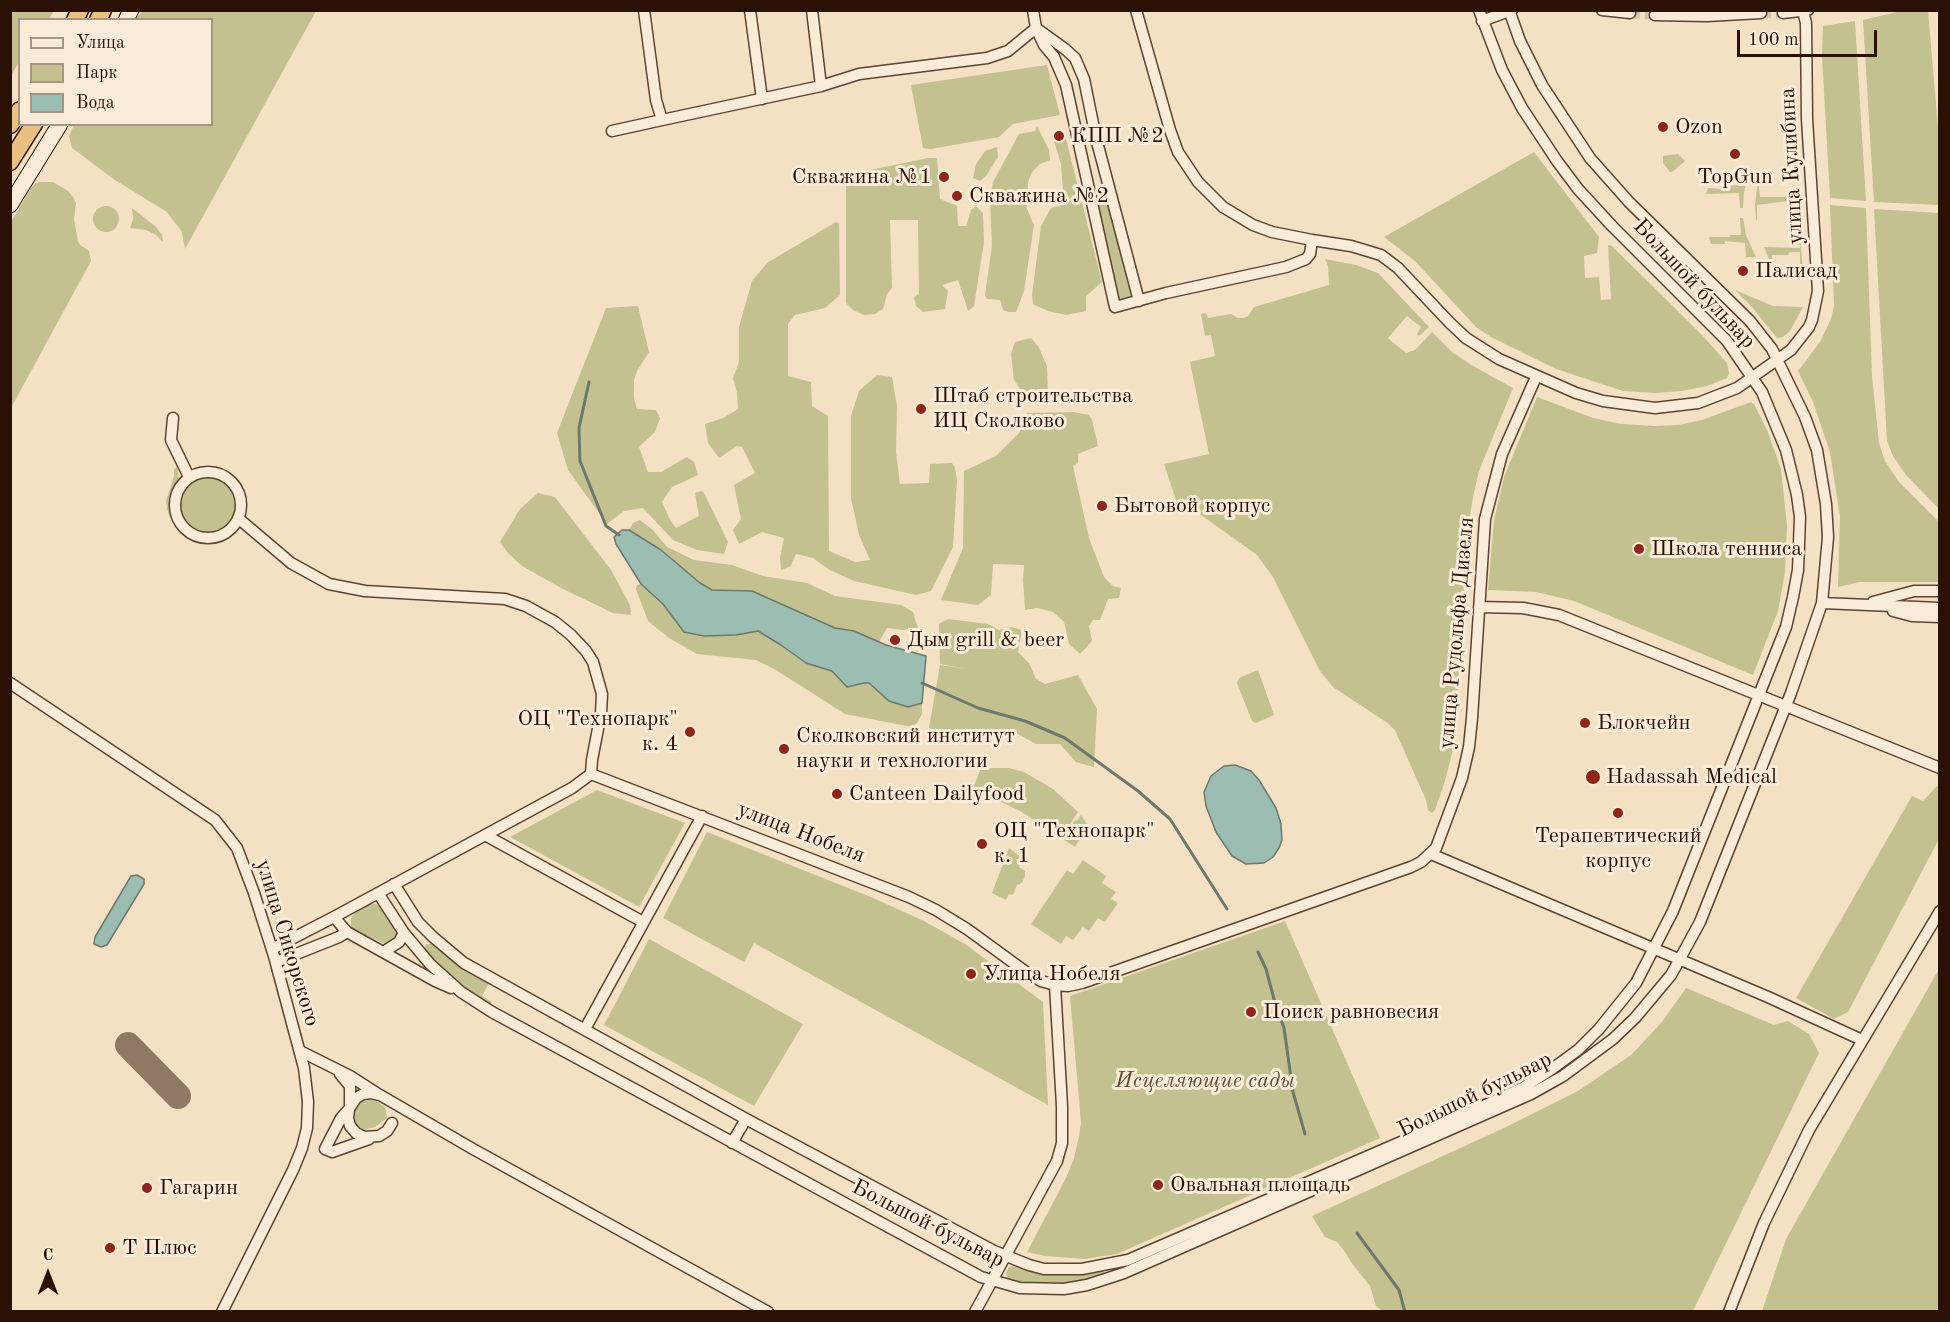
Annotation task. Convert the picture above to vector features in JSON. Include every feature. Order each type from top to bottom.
[{"type":"highway","points":[[10,162],[33,126]]},
{"type":"main road","points":[[10,205],[59,126]]},
{"type":"street","points":[[644,10],[656,100],[662,120]]},
{"type":"street","points":[[750,10],[762,99]]},
{"type":"street","points":[[812,10],[821,86]]},
{"type":"street","points":[[1033,10],[1036,28],[1044,45],[1054,57],[1066,85],[1115,307],[1166,292],[1286,267],[1306,259],[1311,254],[1312,240]]},
{"type":"street","name":"улица Кулибина","points":[[1136,10],[1178,152],[1198,182],[1223,207],[1253,225],[1288,236],[1366,249],[1389,260],[1450,323],[1490,354],[1536,376],[1603,401],[1655,408],[1698,403],[1721,396],[1753,378],[1791,350],[1809,327],[1815,313],[1817,297],[1807,119],[1806,23],[1803,11]]},
{"type":"street","points":[[1602,10],[1630,13]]},
{"type":"street","points":[[1783,12],[1808,10]]},
{"type":"street","points":[[1481,16],[1510,11]]},
{"type":"street","name":"Большой бульвар","points":[[378,893],[404,933],[430,964],[461,992],[492,1012],[981,1277],[1020,1288],[1065,1289],[1115,1276],[1531,1094],[1563,1076],[1613,1039],[1658,993],[1680,961],[1700,922],[1786,705],[1822,603],[1828,537],[1823,480],[1805,417],[1779,360],[1750,321],[1629,202],[1590,159],[1542,85],[1520,41],[1510,11]]},
{"type":"street","points":[[1655,15],[1707,16],[1761,13]]},
{"type":"street","name":"Большой бульвар","points":[[394,884],[418,922],[446,950],[464,963],[746,1119],[1005,1257],[1029,1265],[1063,1270],[1102,1267],[1128,1260],[1505,1096],[1552,1070],[1578,1050],[1599,1029],[1636,983],[1673,911],[1785,627],[1793,597],[1798,561],[1800,517],[1786,450],[1767,402],[1753,378],[1727,341],[1578,189],[1522,108],[1502,70],[1481,16]]},
{"type":"street","points":[[612,130],[821,86],[859,74],[987,58],[1008,51],[1036,28]]},
{"type":"street","points":[[1036,28],[1075,58],[1084,79],[1093,123],[1139,301]]},
{"type":"street","points":[[1075,128],[1093,123]]},
{"type":"street","points":[[1082,162],[1102,157]]},
{"type":"street","name":"улица Рудольфа Дизеля","points":[[1431,854],[1445,827],[1462,778],[1469,747],[1483,543],[1489,501],[1502,454],[1536,376]]},
{"type":"street","points":[[173,418],[171,440],[189,477]]},
{"type":"street","points":[[207,471],[225,476],[238,490],[241,509],[230,530],[214,537],[195,535],[180,523],[175,503],[177,493],[189,477],[207,471]]},
{"type":"street","points":[[238,518],[291,563],[329,585],[365,591],[505,599],[526,606],[555,622],[586,651],[593,662],[602,694],[591,774],[572,788],[272,949]]},
{"type":"street","points":[[1864,604],[1914,591],[1940,591]]},
{"type":"street","points":[[1864,604],[1914,598],[1940,598]]},
{"type":"street","points":[[1822,603],[1940,608]]},
{"type":"street","points":[[1864,604],[1912,616],[1940,616]]},
{"type":"street","points":[[1479,607],[1523,608],[1559,615],[1940,768]]},
{"type":"street","name":"улица Сикорского","points":[[10,683],[215,820],[237,848],[272,949],[300,1052],[308,1102],[307,1128],[293,1170],[222,1311]]},
{"type":"street","name":"улица Нобеля","points":[[591,774],[882,886],[927,906],[967,929],[1026,972],[1054,986]]},
{"type":"street","points":[[585,1029],[702,816]]},
{"type":"street","points":[[485,835],[643,922]]},
{"type":"street","points":[[975,1311],[1057,1161],[1062,1143],[1062,1106],[1054,986],[1082,983],[1411,867],[1431,854],[1768,997],[1862,1040]]},
{"type":"street","points":[[1729,1311],[1764,1223],[1809,1130],[1940,911]]},
{"type":"street","points":[[334,917],[347,932],[385,951],[435,981],[461,992]]},
{"type":"street","points":[[276,962],[347,932]]},
{"type":"street","points":[[385,951],[399,942],[404,933]]},
{"type":"street","points":[[300,1052],[350,1076],[443,1132],[768,1311]]},
{"type":"street","points":[[335,1070],[347,1080],[350,1086],[348,1118],[350,1126],[356,1133],[372,1138]]},
{"type":"street","points":[[380,1095],[371,1093],[356,1098],[340,1118],[325,1149],[332,1152],[372,1138],[387,1131],[392,1123]]},
{"type":"street","points":[[732,1143],[746,1119]]},
{"type":"green space","points":[[11,10],[54,11],[50,18],[18,18],[18,64],[11,76]]},
{"type":"green space","points":[[142,11],[316,11],[185,249],[182,232],[167,212],[115,180],[72,148],[69,136],[74,126],[213,126],[213,18],[137,18]]},
{"type":"green space","points":[[1901,11],[1928,11],[1939,139],[1939,205],[1874,202],[1863,20]]},
{"type":"green space","points":[[1855,21],[1866,201],[1830,198],[1822,56],[1823,26]]},
{"type":"green space","points":[[1047,65],[1060,115],[1013,124],[999,137],[931,149],[923,148],[911,85]]},
{"type":"green space","points":[[1037,126],[1049,150],[1050,160],[1040,164],[1032,172],[1028,182],[1027,209],[1034,225],[1024,291],[1016,312],[1009,312],[1003,310],[1000,300],[987,299],[985,295],[992,246],[990,198],[993,182],[1019,134],[1035,131]]},
{"type":"green space","points":[[1066,139],[1102,282],[1086,296],[1086,311],[1066,315],[1048,311],[1033,304],[1032,295],[1041,226],[1051,208],[1064,205],[1061,164],[1054,141]]},
{"type":"green space","points":[[997,147],[998,157],[986,176],[980,181],[973,178],[976,164],[985,151]]},
{"type":"green space","points":[[1534,152],[1599,237],[1597,253],[1584,256],[1585,278],[1599,277],[1601,300],[1611,299],[1608,245],[1612,246],[1702,335],[1727,363],[1729,373],[1727,378],[1707,386],[1655,393],[1623,391],[1556,369],[1491,337],[1476,327],[1415,261],[1384,237]]},
{"type":"green space","points":[[1678,154],[1685,161],[1670,172],[1663,163],[1663,156]]},
{"type":"green space","points":[[937,158],[940,199],[957,206],[958,226],[966,226],[971,210],[976,206],[983,213],[984,242],[974,306],[968,311],[958,280],[942,285],[948,291],[945,309],[923,312],[916,306],[914,297],[919,294],[918,220],[890,220],[892,288],[887,294],[883,309],[875,314],[864,315],[853,310],[846,303],[846,187],[852,178],[870,170]]},
{"type":"green space","points":[[1742,170],[1751,170],[1744,192],[1743,208],[1740,208],[1739,193],[1706,194],[1708,188],[1722,189],[1723,186],[1742,185]]},
{"type":"green space","points":[[1758,181],[1760,197],[1785,197],[1797,194],[1798,184],[1799,204],[1796,200],[1757,205],[1756,220],[1755,204]]},
{"type":"green space","points":[[39,182],[53,182],[73,197],[76,203],[74,219],[78,241],[89,251],[91,261],[11,408],[11,222],[33,185]]},
{"type":"green space","points":[[1105,193],[1131,296],[1119,299],[1093,195]]},
{"type":"green space","points":[[1830,205],[1866,208],[1872,376],[1879,443],[1885,461],[1899,482],[1939,522],[1939,582],[1859,582],[1838,587],[1840,517],[1830,452],[1813,402],[1798,371],[1820,342],[1831,319],[1834,305]]},
{"type":"green space","points":[[106,206],[115,210],[119,219],[115,228],[106,232],[97,228],[93,219],[97,210]]},
{"type":"green space","points":[[132,208],[155,226],[162,235],[163,242],[146,230],[130,228],[133,219]]},
{"type":"green space","points":[[1874,209],[1939,213],[1939,509],[1906,475],[1893,456],[1887,441]]},
{"type":"green space","points":[[1740,218],[1743,218],[1746,235],[1756,257],[1746,257],[1745,243],[1725,241],[1725,244],[1711,244],[1709,237],[1741,235]]},
{"type":"green space","points":[[836,222],[839,224],[840,295],[825,308],[795,315],[788,324],[788,376],[811,382],[812,406],[828,416],[829,551],[855,562],[870,560],[859,535],[851,498],[851,416],[859,391],[877,375],[892,377],[897,406],[896,452],[900,484],[929,483],[930,464],[952,463],[955,468],[957,480],[953,547],[931,591],[916,595],[854,581],[830,570],[813,558],[796,554],[791,566],[781,570],[780,558],[784,538],[762,532],[739,544],[733,530],[741,519],[734,485],[755,473],[742,447],[737,446],[719,458],[708,443],[705,424],[723,418],[738,409],[733,378],[739,362],[739,327],[752,281],[767,263]]},
{"type":"green space","points":[[1799,225],[1803,272],[1800,272],[1800,252],[1772,255],[1771,264],[1764,247],[1800,248]]},
{"type":"green space","points":[[1325,259],[1356,265],[1378,273],[1429,327],[1419,336],[1417,334],[1421,327],[1407,316],[1388,338],[1406,353],[1415,350],[1432,332],[1452,352],[1513,388],[1479,471],[1473,497],[1468,528],[1454,745],[1445,781],[1432,813],[1428,810],[1426,800],[1395,730],[1333,687],[1320,671],[1273,577],[1257,555],[1197,512],[1176,500],[1164,464],[1209,454],[1190,362],[1215,356],[1211,335],[1205,336],[1201,314],[1206,313],[1208,318],[1231,314],[1243,318],[1248,316],[1254,307],[1329,285],[1328,266]]},
{"type":"green space","points":[[1735,290],[1773,306],[1803,307],[1790,331],[1783,337],[1777,338]]},
{"type":"green space","points":[[638,306],[649,352],[634,380],[634,398],[637,409],[656,410],[660,418],[655,432],[639,447],[648,472],[661,472],[687,457],[694,462],[698,475],[672,487],[662,502],[676,528],[699,516],[695,493],[701,491],[704,493],[728,542],[724,554],[697,550],[673,540],[643,508],[624,511],[607,524],[568,470],[557,433],[606,308]]},
{"type":"green space","points":[[1031,338],[1038,346],[1047,366],[1048,395],[1030,395],[1021,390],[1014,380],[1011,354],[1015,342]]},
{"type":"green space","name":"Школа тенниса","points":[[1537,397],[1593,418],[1622,424],[1655,426],[1678,425],[1702,420],[1751,402],[1754,404],[1767,430],[1781,469],[1787,525],[1785,572],[1778,611],[1753,675],[1574,601],[1536,592],[1488,590],[1494,520],[1504,477]]},
{"type":"green space","points":[[1073,412],[1089,415],[1098,446],[1078,454],[1078,463],[1073,466],[1089,538],[1104,577],[1113,586],[1121,588],[1119,598],[1108,599],[1100,620],[1093,620],[1089,626],[1092,641],[1080,654],[1069,644],[1064,622],[1053,612],[1037,608],[1025,610],[1024,565],[993,564],[991,595],[978,605],[941,600],[963,548],[964,471],[996,456],[1019,433],[1027,413]]},
{"type":"green space","points":[[177,467],[179,480],[172,496],[173,517],[170,518],[166,501],[174,469]]},
{"type":"green space","points":[[209,476],[220,478],[229,484],[235,493],[237,504],[235,515],[229,524],[220,530],[209,532],[198,530],[189,524],[183,515],[181,504],[183,493],[189,484],[198,478]]},
{"type":"green space","points":[[538,493],[555,497],[611,570],[630,605],[631,615],[613,613],[563,589],[522,566],[507,552],[500,542],[520,509]]},
{"type":"green space","points":[[640,520],[653,530],[667,547],[694,560],[732,565],[763,576],[807,583],[835,596],[901,605],[913,612],[918,628],[903,630],[887,628],[879,642],[854,631],[835,628],[752,591],[712,590],[700,583],[661,550],[629,530],[633,523]]},
{"type":"green space","points":[[641,584],[663,604],[684,632],[704,636],[736,635],[758,631],[806,663],[832,671],[847,687],[869,683],[889,701],[907,707],[922,703],[922,714],[912,727],[845,714],[776,670],[756,660],[697,654],[669,638],[648,621],[636,589],[637,585]]},
{"type":"green space","points":[[948,619],[988,624],[999,630],[1011,627],[1022,630],[1018,652],[1029,663],[1036,679],[1045,684],[1078,675],[1097,709],[1094,767],[1076,762],[1060,744],[1036,744],[1016,733],[940,735],[929,728],[940,665],[968,669],[940,664],[939,624]]},
{"type":"green space","points":[[1258,670],[1274,715],[1256,723],[1252,721],[1237,683],[1239,678]]},
{"type":"green space","points":[[981,768],[1009,768],[1024,772],[1053,789],[1078,812],[1061,837],[1020,811],[973,788]]},
{"type":"green space","points":[[1937,786],[1939,787],[1939,839],[1848,1012],[1834,1019],[1796,998],[1912,796],[1923,801]]},
{"type":"green space","points":[[597,790],[685,823],[639,907],[510,837]]},
{"type":"green space","points":[[1081,815],[1088,826],[1075,847],[1064,840],[1075,820],[1077,821]]},
{"type":"green space","points":[[707,832],[871,897],[924,921],[965,944],[1043,1002],[1048,1105],[754,943],[744,962],[663,918]]},
{"type":"green space","points":[[1009,848],[1022,858],[1019,867],[1025,871],[1025,876],[1022,883],[1017,885],[1013,895],[1009,894],[1006,900],[992,893]]},
{"type":"green space","points":[[1083,860],[1106,876],[1102,883],[1116,892],[1111,899],[1118,903],[1105,922],[1098,918],[1089,931],[1083,927],[1073,940],[1066,936],[1061,944],[1031,924],[1067,870],[1073,874]]},
{"type":"green space","points":[[368,904],[376,904],[381,908],[397,933],[397,938],[387,945],[351,928],[351,918]]},
{"type":"green space","name":"Исцеляющие сады","points":[[1285,921],[1380,1138],[1117,1254],[1085,1259],[1045,1256],[1027,1252],[1066,1178],[1079,1136],[1081,1123],[1070,996]]},
{"type":"green space","points":[[649,939],[803,1024],[754,1106],[604,1025]]},
{"type":"green space","points":[[426,944],[432,944],[462,968],[489,983],[482,996],[492,1002],[491,1004],[469,991],[438,965],[424,949]]},
{"type":"green space","points":[[1939,969],[1939,1311],[1762,1311],[1786,1239]]},
{"type":"green space","points":[[1686,988],[1774,1025],[1788,1021],[1809,1034],[1819,1053],[1693,1311],[1383,1312],[1376,1306],[1370,1286],[1337,1242],[1325,1237],[1312,1216],[1504,1128],[1578,1091],[1631,1055],[1662,1022]]},
{"type":"green space","points":[[371,1099],[384,1106],[387,1118],[375,1127],[364,1130],[359,1128],[353,1120],[353,1111],[359,1103]]},
{"type":"green space","points":[[1009,1267],[1042,1273],[1081,1274],[1103,1271],[1104,1273],[1079,1282],[1041,1285],[1009,1280],[1006,1273]]},
{"type":"water","points":[[622,530],[629,530],[661,550],[700,583],[712,590],[752,591],[835,628],[854,631],[886,645],[926,656],[922,703],[908,707],[889,701],[869,683],[847,687],[832,671],[806,663],[758,631],[736,635],[704,636],[684,632],[663,604],[641,584],[616,544],[614,537]]},
{"type":"water","points":[[1235,765],[1251,771],[1259,780],[1276,808],[1281,824],[1282,840],[1279,848],[1273,857],[1264,863],[1246,864],[1232,856],[1216,832],[1206,806],[1204,792],[1211,776],[1224,766]]},
{"type":"water","points":[[137,875],[144,879],[144,884],[107,945],[101,947],[94,944],[95,937],[131,876]]},
{"type":"waterway","points":[[589,382],[579,428],[580,461],[606,526],[619,535]]},
{"type":"waterway","points":[[922,683],[978,708],[1025,721],[1065,738],[1138,791],[1170,819],[1227,909]]},
{"type":"waterway","points":[[1258,952],[1266,969],[1284,1028],[1293,1092],[1305,1134]]},
{"type":"waterway","points":[[1357,1233],[1399,1290],[1405,1312]]},
{"type":"taxiway","points":[[128,1045],[178,1096]]},
{"type":"tunnel","points":[[1630,13],[1655,15]]},
{"type":"tunnel","points":[[1761,13],[1783,13]]},
{"type":"place","name":"Ozon","points":[[1663,127]]},
{"type":"place","name":"КПП №2","points":[[1059,136]]},
{"type":"place","name":"TopGun","points":[[1735,154]]},
{"type":"place","name":"Скважина №1","points":[[944,177]]},
{"type":"place","name":"Скважина №2","points":[[957,196]]},
{"type":"place","name":"Палисад","points":[[1743,271]]},
{"type":"place","name":"Штаб строительства ИЦ Сколково","points":[[921,409]]},
{"type":"place","name":"Бытовой корпус","points":[[1102,506]]},
{"type":"place","name":"Школа тенниса","points":[[1639,549]]},
{"type":"place","name":"Дым grill & beer","points":[[895,640]]},
{"type":"place","name":"Блокчейн","points":[[1585,723]]},
{"type":"place","name":"ОЦ \"Технопарк\" к. 4","points":[[690,732]]},
{"type":"place","name":"Сколковский институт науки и технологии","points":[[784,749]]},
{"type":"place","name":"Hadassah Medical","points":[[1593,777]]},
{"type":"place","name":"Canteen Dailyfood","points":[[837,794]]},
{"type":"place","name":"Терапевтический корпус","points":[[1618,813]]},
{"type":"place","name":"ОЦ \"Технопарк\" к. 1","points":[[982,844]]},
{"type":"place","name":"Улица Нобеля","points":[[971,974]]},
{"type":"place","name":"Поиск равновесия","points":[[1251,1012]]},
{"type":"place","name":"Овальная площадь","points":[[1158,1185]]},
{"type":"place","name":"Гагарин","points":[[147,1188]]},
{"type":"place","name":"Т Плюс","points":[[110,1248]]}]
